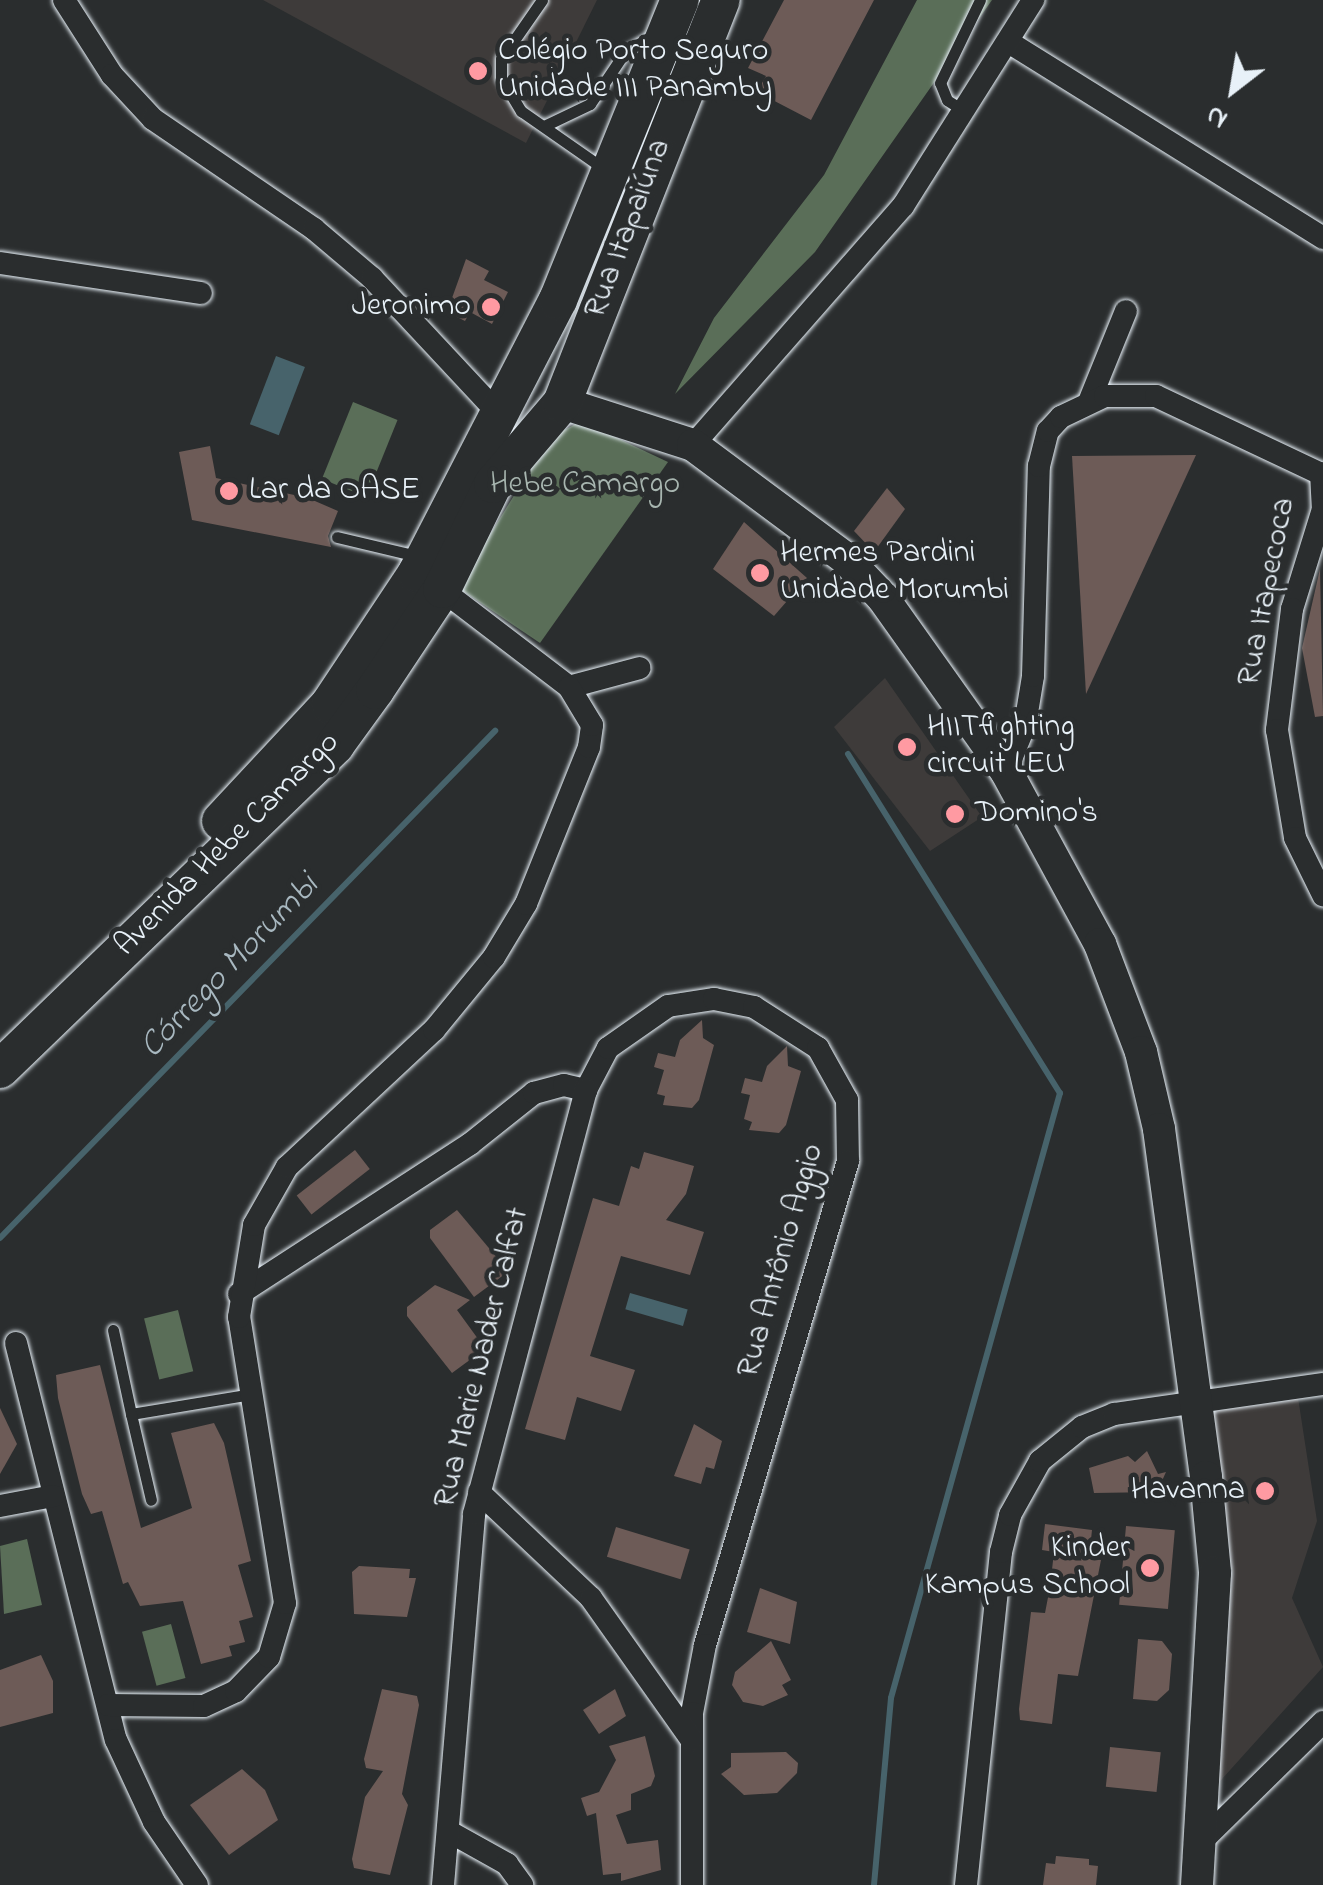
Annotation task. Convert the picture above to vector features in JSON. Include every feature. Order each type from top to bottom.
[{"type":"main road","name":"Rua Itapaiúna","points":[[562,403],[668,125],[721,0]]},
{"type":"main road","name":"Rua Itapaiúna","points":[[503,403],[558,300],[674,14]]},
{"type":"main road","points":[[646,80],[646,102],[668,125]]},
{"type":"main road","points":[[558,300],[538,371],[543,387],[562,403],[637,423],[693,445],[844,557],[907,630],[1006,771],[1093,928],[1141,1052],[1174,1208],[1215,1573],[1197,1885]]},
{"type":"main road","points":[[580,364],[589,388],[637,423]]},
{"type":"main road","name":"Avenida Hebe Camargo","points":[[0,1069],[335,744],[428,573],[503,403]]},
{"type":"main road","name":"Avenida Hebe Camargo","points":[[0,1035],[206,838],[330,704],[493,484],[562,403]]},
{"type":"street","points":[[64,0],[112,75],[153,119],[343,253],[503,403]]},
{"type":"street","points":[[693,445],[873,244],[966,112],[1033,0]]},
{"type":"street","points":[[1010,43],[1323,238]]},
{"type":"street","points":[[0,263],[200,293]]},
{"type":"street","points":[[1089,402],[1126,311]]},
{"type":"street","points":[[1006,771],[1024,725],[1033,676],[1044,442],[1060,417],[1089,402],[1123,394],[1168,399],[1322,474]]},
{"type":"street","name":"Rua Itapecoca","points":[[1322,474],[1322,509],[1292,609],[1277,730],[1295,838],[1323,893]]},
{"type":"street","points":[[108,1705],[204,1706],[236,1690],[270,1657],[285,1603],[239,1294],[254,1225],[287,1167],[434,1030],[494,957],[526,904],[590,747],[592,725],[569,687],[428,573]]},
{"type":"street","points":[[569,687],[640,668]]},
{"type":"street","name":"Rua Antônio Aggio","points":[[586,1090],[608,1048],[647,1016],[714,999],[754,1007],[802,1032],[834,1069],[847,1100],[848,1161],[705,1646],[691,1739],[692,1885]]},
{"type":"street","points":[[239,1294],[470,1144],[534,1093],[564,1084],[586,1090]]},
{"type":"street","name":"Rua Marie Nader Calfat","points":[[443,1885],[479,1492],[586,1090]]},
{"type":"street","points":[[16,1343],[108,1705],[134,1785],[197,1885]]},
{"type":"street","points":[[966,1885],[1010,1515],[1040,1462],[1082,1427],[1114,1414],[1193,1399],[1323,1384]]},
{"type":"street","points":[[479,1492],[591,1598],[691,1739]]},
{"type":"street","points":[[0,1506],[53,1496]]},
{"type":"street","points":[[1202,1841],[1323,1722]]},
{"type":"street","points":[[448,1832],[507,1864],[522,1885]]},
{"type":"lane","points":[[542,0],[501,59],[508,92],[544,126],[609,172]]},
{"type":"lane","points":[[966,112],[947,100],[940,83],[980,0]]},
{"type":"lane","points":[[544,126],[590,104],[625,52],[674,14]]},
{"type":"lane","points":[[337,537],[428,573]]},
{"type":"lane","points":[[113,1330],[150,1500]]},
{"type":"lane","points":[[131,1414],[252,1394]]},
{"type":"shaded area","name":"Colégio Porto Seguro Unidade III Panamby","points":[[263,0],[597,0],[526,143]]},
{"type":"shaded area","points":[[885,678],[982,817],[930,851],[834,727]]},
{"type":"shaded area","points":[[1297,1391],[1317,1521],[1292,1598],[1323,1667],[1213,1789],[1201,1398]]},
{"type":"green space","points":[[917,0],[992,0],[815,252],[675,394],[714,318],[824,175]]},
{"type":"green space","points":[[353,402],[398,420],[366,497],[322,479]]},
{"type":"green space","name":"Hebe Camargo","points":[[581,421],[668,462],[540,643],[457,587],[550,438]]},
{"type":"green space","points":[[178,1310],[193,1371],[159,1380],[144,1318]]},
{"type":"green space","points":[[27,1539],[42,1605],[4,1614],[0,1546]]},
{"type":"green space","points":[[171,1624],[185,1678],[157,1686],[142,1632]]},
{"type":"water","points":[[276,356],[305,367],[279,435],[250,424]]},
{"type":"water","points":[[630,1293],[688,1310],[683,1326],[625,1309]]},
{"type":"building","points":[[784,0],[874,0],[811,120],[757,92],[766,76],[748,68]]},
{"type":"building","points":[[466,259],[489,271],[484,280],[508,292],[492,324],[470,312],[465,321],[447,312]]},
{"type":"building","name":"Lar da OASE","points":[[210,446],[216,478],[308,498],[338,511],[328,536],[331,547],[192,520],[179,452]]},
{"type":"building","points":[[1196,455],[1086,694],[1072,456]]},
{"type":"building","points":[[887,488],[905,509],[874,552],[854,531]]},
{"type":"building","name":"Hermes Pardini Unidade Morumbi","points":[[744,522],[807,578],[774,616],[713,569]]},
{"type":"building","points":[[1320,569],[1323,716],[1315,717],[1302,648]]},
{"type":"building","points":[[702,1020],[703,1038],[714,1045],[699,1100],[692,1108],[663,1105],[665,1096],[657,1094],[664,1070],[654,1067],[658,1053],[675,1057],[680,1040]]},
{"type":"building","points":[[787,1046],[788,1066],[801,1071],[786,1125],[779,1133],[749,1130],[752,1122],[744,1119],[750,1095],[741,1093],[745,1078],[762,1082],[767,1066]]},
{"type":"building","points":[[355,1150],[370,1169],[311,1214],[297,1196]]},
{"type":"building","points":[[644,1152],[694,1166],[686,1194],[666,1220],[704,1232],[690,1275],[621,1256],[590,1356],[635,1370],[621,1411],[577,1397],[565,1440],[525,1429],[593,1198],[619,1206],[631,1166],[639,1169]]},
{"type":"building","points":[[457,1210],[504,1266],[505,1274],[474,1297],[430,1238],[430,1230]]},
{"type":"building","points":[[435,1285],[470,1300],[457,1310],[481,1343],[482,1351],[452,1373],[407,1316],[407,1307]]},
{"type":"building","points":[[100,1365],[141,1528],[192,1508],[171,1433],[214,1423],[224,1443],[251,1561],[238,1565],[253,1617],[239,1621],[245,1642],[229,1646],[232,1656],[201,1664],[183,1601],[140,1606],[128,1582],[123,1584],[102,1511],[91,1514],[82,1494],[56,1375]]},
{"type":"building","points":[[0,1408],[17,1444],[0,1474]]},
{"type":"building","points":[[694,1424],[722,1441],[714,1469],[706,1467],[701,1484],[674,1476]]},
{"type":"building","points":[[1147,1451],[1158,1474],[1166,1472],[1157,1492],[1094,1493],[1089,1468],[1128,1456],[1135,1462]]},
{"type":"building","points":[[1045,1524],[1092,1530],[1089,1559],[1101,1560],[1078,1676],[1058,1674],[1052,1724],[1020,1720],[1019,1709],[1031,1612],[1045,1613],[1050,1587],[1054,1552],[1042,1550]]},
{"type":"building","points":[[1126,1526],[1175,1530],[1168,1609],[1119,1605]]},
{"type":"building","points":[[616,1527],[690,1550],[681,1579],[607,1557]]},
{"type":"building","points":[[359,1566],[410,1569],[409,1578],[416,1578],[407,1617],[354,1614],[352,1572]]},
{"type":"building","points":[[760,1588],[797,1602],[790,1644],[747,1632]]},
{"type":"building","points":[[1138,1639],[1162,1641],[1172,1654],[1169,1690],[1157,1701],[1133,1699]]},
{"type":"building","points":[[771,1641],[791,1680],[782,1685],[788,1695],[763,1706],[743,1702],[732,1685],[735,1672]]},
{"type":"building","points":[[41,1655],[53,1681],[53,1713],[0,1727],[0,1670]]},
{"type":"building","points":[[382,1689],[417,1696],[419,1705],[402,1794],[408,1805],[390,1875],[354,1868],[352,1859],[365,1797],[383,1771],[366,1768],[364,1759]]},
{"type":"building","points":[[615,1689],[626,1716],[599,1734],[583,1710]]},
{"type":"building","points":[[645,1736],[655,1776],[651,1786],[631,1794],[631,1810],[616,1815],[627,1844],[658,1840],[661,1870],[621,1881],[621,1873],[603,1875],[596,1813],[587,1816],[581,1798],[599,1792],[616,1760],[609,1746]]},
{"type":"building","points":[[1110,1747],[1161,1752],[1157,1792],[1106,1787]]},
{"type":"building","points":[[786,1752],[798,1763],[797,1773],[777,1793],[744,1795],[721,1774],[731,1767],[731,1753]]},
{"type":"building","points":[[242,1769],[265,1790],[278,1820],[229,1855],[190,1805]]},
{"type":"building","points":[[1056,1856],[1089,1859],[1089,1865],[1098,1866],[1096,1885],[1043,1885],[1046,1863],[1055,1864]]},
{"type":"waterway","name":"Córrego Morumbi","points":[[0,1238],[495,731]]},
{"type":"waterway","points":[[848,754],[1060,1093],[891,1698],[874,1885]]},
{"type":"place","name":"Colégio Porto Seguro Unidade III Panamby","points":[[478,71]]},
{"type":"place","name":"Jeronimo","points":[[491,307]]},
{"type":"place","name":"Lar da OASE","points":[[229,491]]},
{"type":"place","name":"Hermes Pardini Unidade Morumbi","points":[[760,573]]},
{"type":"place","name":"HIITfighting circuit LEU","points":[[907,747]]},
{"type":"place","name":"Domino's","points":[[955,814]]},
{"type":"place","name":"Havanna","points":[[1265,1491]]},
{"type":"place","name":"Kinder Kampus School","points":[[1150,1568]]}]
